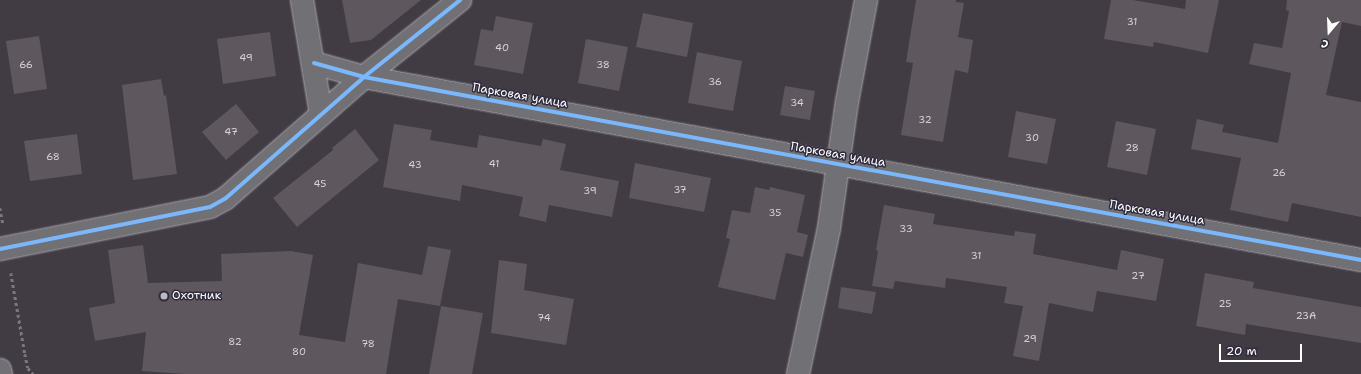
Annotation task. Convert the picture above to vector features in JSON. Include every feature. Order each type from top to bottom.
[{"type":"street","points":[[302,0],[314,63],[321,114]]},
{"type":"street","points":[[3,248],[210,207],[226,198],[364,77],[460,0]]},
{"type":"street","points":[[798,374],[829,228],[847,102],[866,0]]},
{"type":"street","name":"Парковая улица","points":[[314,63],[364,77],[1361,260]]},
{"type":"street","points":[[0,370],[1,374]]},
{"type":"path","points":[[0,208],[3,248],[28,368],[33,374]]},
{"type":"building","points":[[342,0],[421,0],[371,40],[350,43]]},
{"type":"building","points":[[916,0],[956,0],[956,2],[964,3],[958,37],[973,40],[968,73],[955,70],[943,142],[901,135],[913,63],[906,62]]},
{"type":"building","points":[[1111,0],[1133,0],[1185,9],[1186,0],[1219,0],[1208,53],[1154,42],[1153,47],[1104,39]]},
{"type":"building","points":[[1287,0],[1361,0],[1361,26],[1342,22],[1326,95],[1361,102],[1361,217],[1292,203],[1288,222],[1230,210],[1241,158],[1191,149],[1197,119],[1224,125],[1222,132],[1278,143],[1291,73],[1249,64],[1254,43],[1282,48],[1289,11],[1286,10]]},
{"type":"building","points":[[643,13],[693,23],[687,57],[636,47]]},
{"type":"building","points":[[496,16],[533,23],[523,74],[474,65],[481,29],[493,31]]},
{"type":"building","points":[[270,32],[276,76],[223,84],[217,39]]},
{"type":"building","points":[[39,36],[47,89],[14,94],[6,41]]},
{"type":"building","points":[[586,39],[628,47],[619,91],[578,83]]},
{"type":"building","points":[[697,52],[742,61],[733,111],[688,103]]},
{"type":"building","points":[[161,79],[164,96],[166,95],[177,174],[133,180],[122,85]]},
{"type":"building","points":[[785,86],[815,91],[810,120],[780,115]]},
{"type":"building","points":[[236,104],[259,132],[226,160],[202,132]]},
{"type":"building","points":[[1016,111],[1056,119],[1047,164],[1008,157]]},
{"type":"building","points":[[1116,121],[1156,129],[1147,175],[1107,167]]},
{"type":"building","points":[[394,124],[432,130],[430,140],[477,148],[479,135],[541,146],[543,139],[566,144],[560,170],[619,181],[612,217],[549,205],[546,222],[519,216],[523,197],[462,185],[460,201],[383,187]]},
{"type":"building","points":[[355,129],[379,160],[297,227],[273,198],[333,150],[332,148]]},
{"type":"building","points":[[77,134],[82,174],[30,181],[24,141]]},
{"type":"building","points":[[635,163],[711,178],[704,212],[629,198]]},
{"type":"building","points":[[755,187],[769,190],[770,187],[805,195],[797,232],[808,235],[803,257],[786,253],[775,300],[718,287],[730,239],[726,238],[732,210],[750,213]]},
{"type":"building","points":[[884,205],[935,214],[933,224],[1014,236],[1015,231],[1036,234],[1033,254],[1117,270],[1121,250],[1164,259],[1156,301],[1097,291],[1093,312],[1049,303],[1039,361],[1013,356],[1023,306],[1004,303],[1007,287],[946,278],[945,288],[895,281],[893,289],[872,286],[878,251],[876,250]]},
{"type":"building","points":[[143,245],[148,283],[222,281],[221,254],[291,251],[313,255],[299,335],[345,342],[358,263],[422,275],[428,246],[451,250],[440,306],[398,299],[386,374],[185,374],[142,371],[146,332],[95,341],[89,308],[115,303],[108,250]]},
{"type":"building","points":[[499,260],[527,264],[524,290],[574,299],[566,345],[491,333]]},
{"type":"building","points":[[1205,273],[1254,282],[1253,288],[1361,307],[1361,343],[1246,324],[1245,335],[1196,326]]},
{"type":"building","points":[[841,287],[876,292],[872,314],[838,308]]},
{"type":"building","points":[[441,306],[483,313],[472,374],[429,374]]},
{"type":"cycle path","points":[[0,249],[210,207],[226,198],[364,77],[460,0]]},
{"type":"cycle path","points":[[314,63],[364,77],[1361,260]]},
{"type":"place","name":"Охотник","points":[[164,296]]}]
